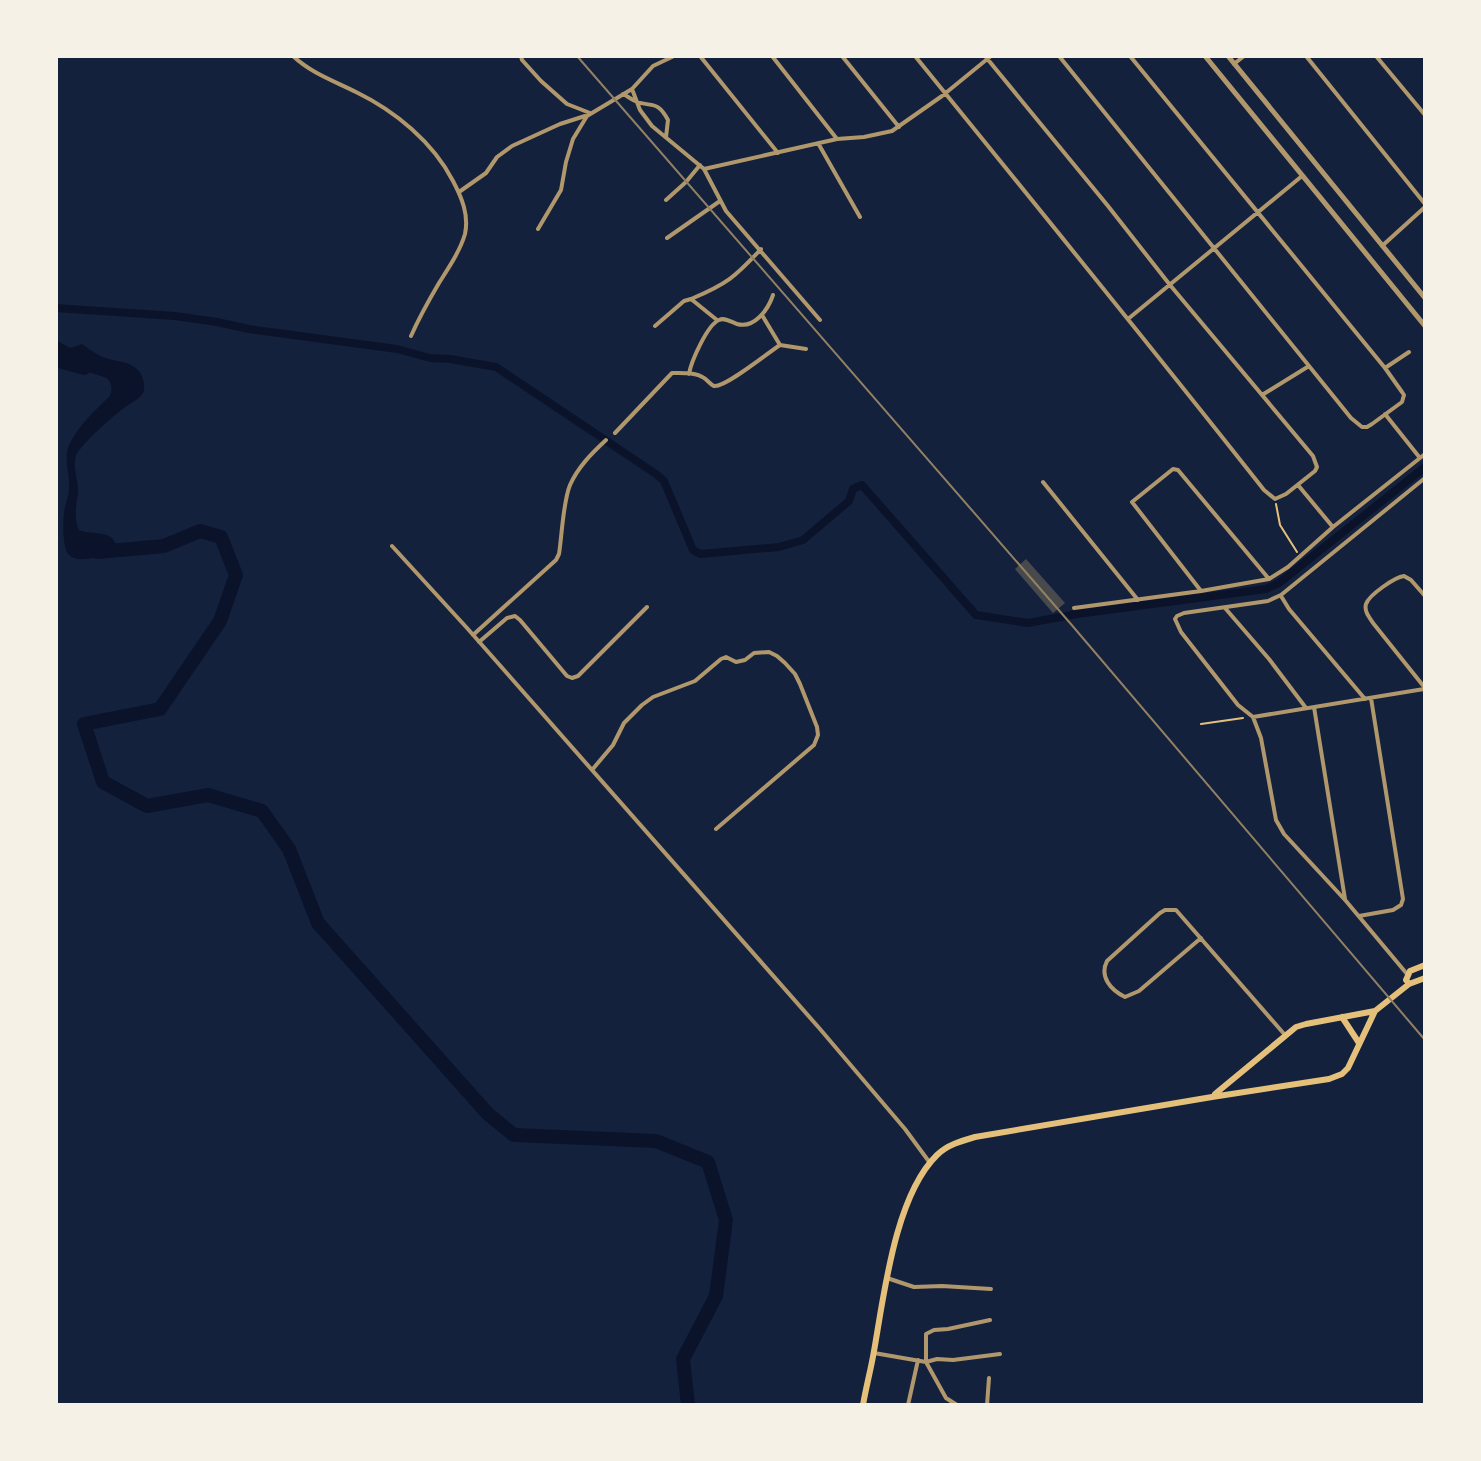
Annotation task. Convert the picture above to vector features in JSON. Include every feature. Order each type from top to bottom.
[{"type":"main road","points":[[1409,984],[1407,974],[1425,965]]},
{"type":"main road","points":[[863,1405],[899,1226],[908,1200],[938,1153],[948,1146],[975,1137],[1329,1079],[1348,1068],[1375,1011],[1409,984],[1425,978]]},
{"type":"main road","points":[[1212,1097],[1301,1025],[1375,1011]]},
{"type":"main road","points":[[1342,1017],[1359,1043]]},
{"type":"street","points":[[293,56],[320,75],[378,103],[416,134],[442,161],[459,192],[466,217],[465,232],[411,336]]},
{"type":"street","points":[[521,56],[541,81],[567,104],[588,115]]},
{"type":"street","points":[[459,192],[486,173],[497,157],[512,146],[588,115],[632,89],[653,66],[674,56]]},
{"type":"street","points":[[700,56],[778,153]]},
{"type":"street","points":[[772,56],[837,139]]},
{"type":"street","points":[[842,56],[899,127]]},
{"type":"street","points":[[666,200],[702,167],[837,139],[882,134],[899,127],[945,93],[988,57],[1170,285],[1313,456],[1317,467],[1311,475],[1281,498],[1275,499],[1264,490],[1080,257],[945,93],[915,56]]},
{"type":"street","points":[[1059,56],[1351,418],[1362,427],[1367,427],[1404,399],[1404,395],[1130,56]]},
{"type":"street","points":[[1205,56],[1425,326]]},
{"type":"street","points":[[1228,56],[1425,298]]},
{"type":"street","points":[[1234,64],[1244,56]]},
{"type":"street","points":[[1306,56],[1425,206],[1382,246]]},
{"type":"street","points":[[1376,56],[1425,115]]},
{"type":"street","points":[[632,89],[640,110],[652,126],[702,167],[720,201],[741,229],[820,320]]},
{"type":"street","points":[[623,94],[637,102],[657,107],[664,114],[668,126],[666,137]]},
{"type":"street","points":[[538,229],[561,190],[573,139],[588,115]]},
{"type":"street","points":[[818,143],[860,217]]},
{"type":"street","points":[[1127,319],[1302,176]]},
{"type":"street","points":[[667,238],[720,201]]},
{"type":"street","points":[[655,326],[684,301],[729,281],[761,249]]},
{"type":"street","points":[[689,374],[692,359],[704,335],[717,320],[726,319],[746,325],[762,315],[773,295]]},
{"type":"street","points":[[691,299],[717,320]]},
{"type":"street","points":[[762,315],[780,345]]},
{"type":"street","points":[[615,433],[668,376],[676,372],[702,376],[717,386],[780,345],[806,349]]},
{"type":"street","points":[[1385,368],[1409,352]]},
{"type":"street","points":[[1262,395],[1309,366]]},
{"type":"street","points":[[1074,608],[1201,591],[1269,579],[1279,574],[1422,456],[1385,414]]},
{"type":"street","points":[[473,635],[556,560],[571,483],[606,440]]},
{"type":"street","points":[[1201,591],[1132,502],[1173,469],[1178,470],[1269,579]]},
{"type":"street","points":[[1407,974],[1280,828],[1261,738],[1253,717],[1238,705],[1181,632],[1175,619],[1184,613],[1268,601],[1281,595],[1425,478]]},
{"type":"street","points":[[1043,482],[1138,600]]},
{"type":"street","points":[[1298,485],[1333,527]]},
{"type":"street","points":[[392,546],[820,1029],[930,1163]]},
{"type":"street","points":[[1253,717],[1425,688],[1366,612],[1366,605],[1372,596],[1397,577],[1404,576],[1411,580],[1425,596]]},
{"type":"street","points":[[1281,595],[1289,609],[1368,699],[1403,899],[1401,905],[1393,910],[1359,916]]},
{"type":"street","points":[[479,642],[507,618],[515,616],[572,678],[578,676],[647,607]]},
{"type":"street","points":[[1225,608],[1306,708]]},
{"type":"street","points":[[592,770],[613,745],[632,713],[653,697],[695,681],[726,657],[736,662],[769,652],[795,674],[818,735],[814,745],[716,829]]},
{"type":"street","points":[[1314,707],[1346,901]]},
{"type":"street","points":[[1201,938],[1131,995],[1120,995],[1104,977],[1107,961],[1165,910],[1176,910],[1201,938],[1285,1035]]},
{"type":"street","points":[[887,1278],[914,1287],[991,1289]]},
{"type":"street","points":[[957,1405],[946,1398],[926,1362],[928,1332],[990,1320]]},
{"type":"street","points":[[874,1353],[926,1362],[1000,1354]]},
{"type":"street","points":[[908,1405],[918,1360]]},
{"type":"street","points":[[987,1405],[989,1378]]},
{"type":"path","points":[[1275,499],[1280,525],[1300,556]]},
{"type":"path","points":[[1201,724],[1253,717]]},
{"type":"water","points":[[56,340],[70,348],[82,344],[103,357],[130,364],[143,378],[144,390],[137,400],[97,431],[76,456],[76,517],[79,530],[112,538],[117,550],[93,558],[73,558],[65,547],[64,516],[69,488],[67,455],[77,431],[109,397],[111,387],[107,378],[73,367],[56,356]]},
{"type":"building","points":[[1026,559],[1065,603],[1053,613],[1015,569]]},
{"type":"waterway","points":[[56,308],[175,316],[496,367],[664,481],[693,550],[700,554],[779,547],[803,540],[849,501],[853,489],[862,485],[976,615],[1028,623],[1266,589],[1279,583],[1425,467]]},
{"type":"waterway","points":[[56,360],[84,368]]},
{"type":"waterway","points":[[98,552],[164,546],[200,531],[221,537],[236,575],[220,621],[160,709],[84,724],[103,782],[147,806],[208,795],[262,811],[289,849],[318,923],[488,1114],[514,1135],[656,1141],[708,1162],[726,1220],[716,1296],[683,1359],[688,1405]]},
{"type":"tram line","points":[[577,56],[1070,623],[1425,1040]]}]
